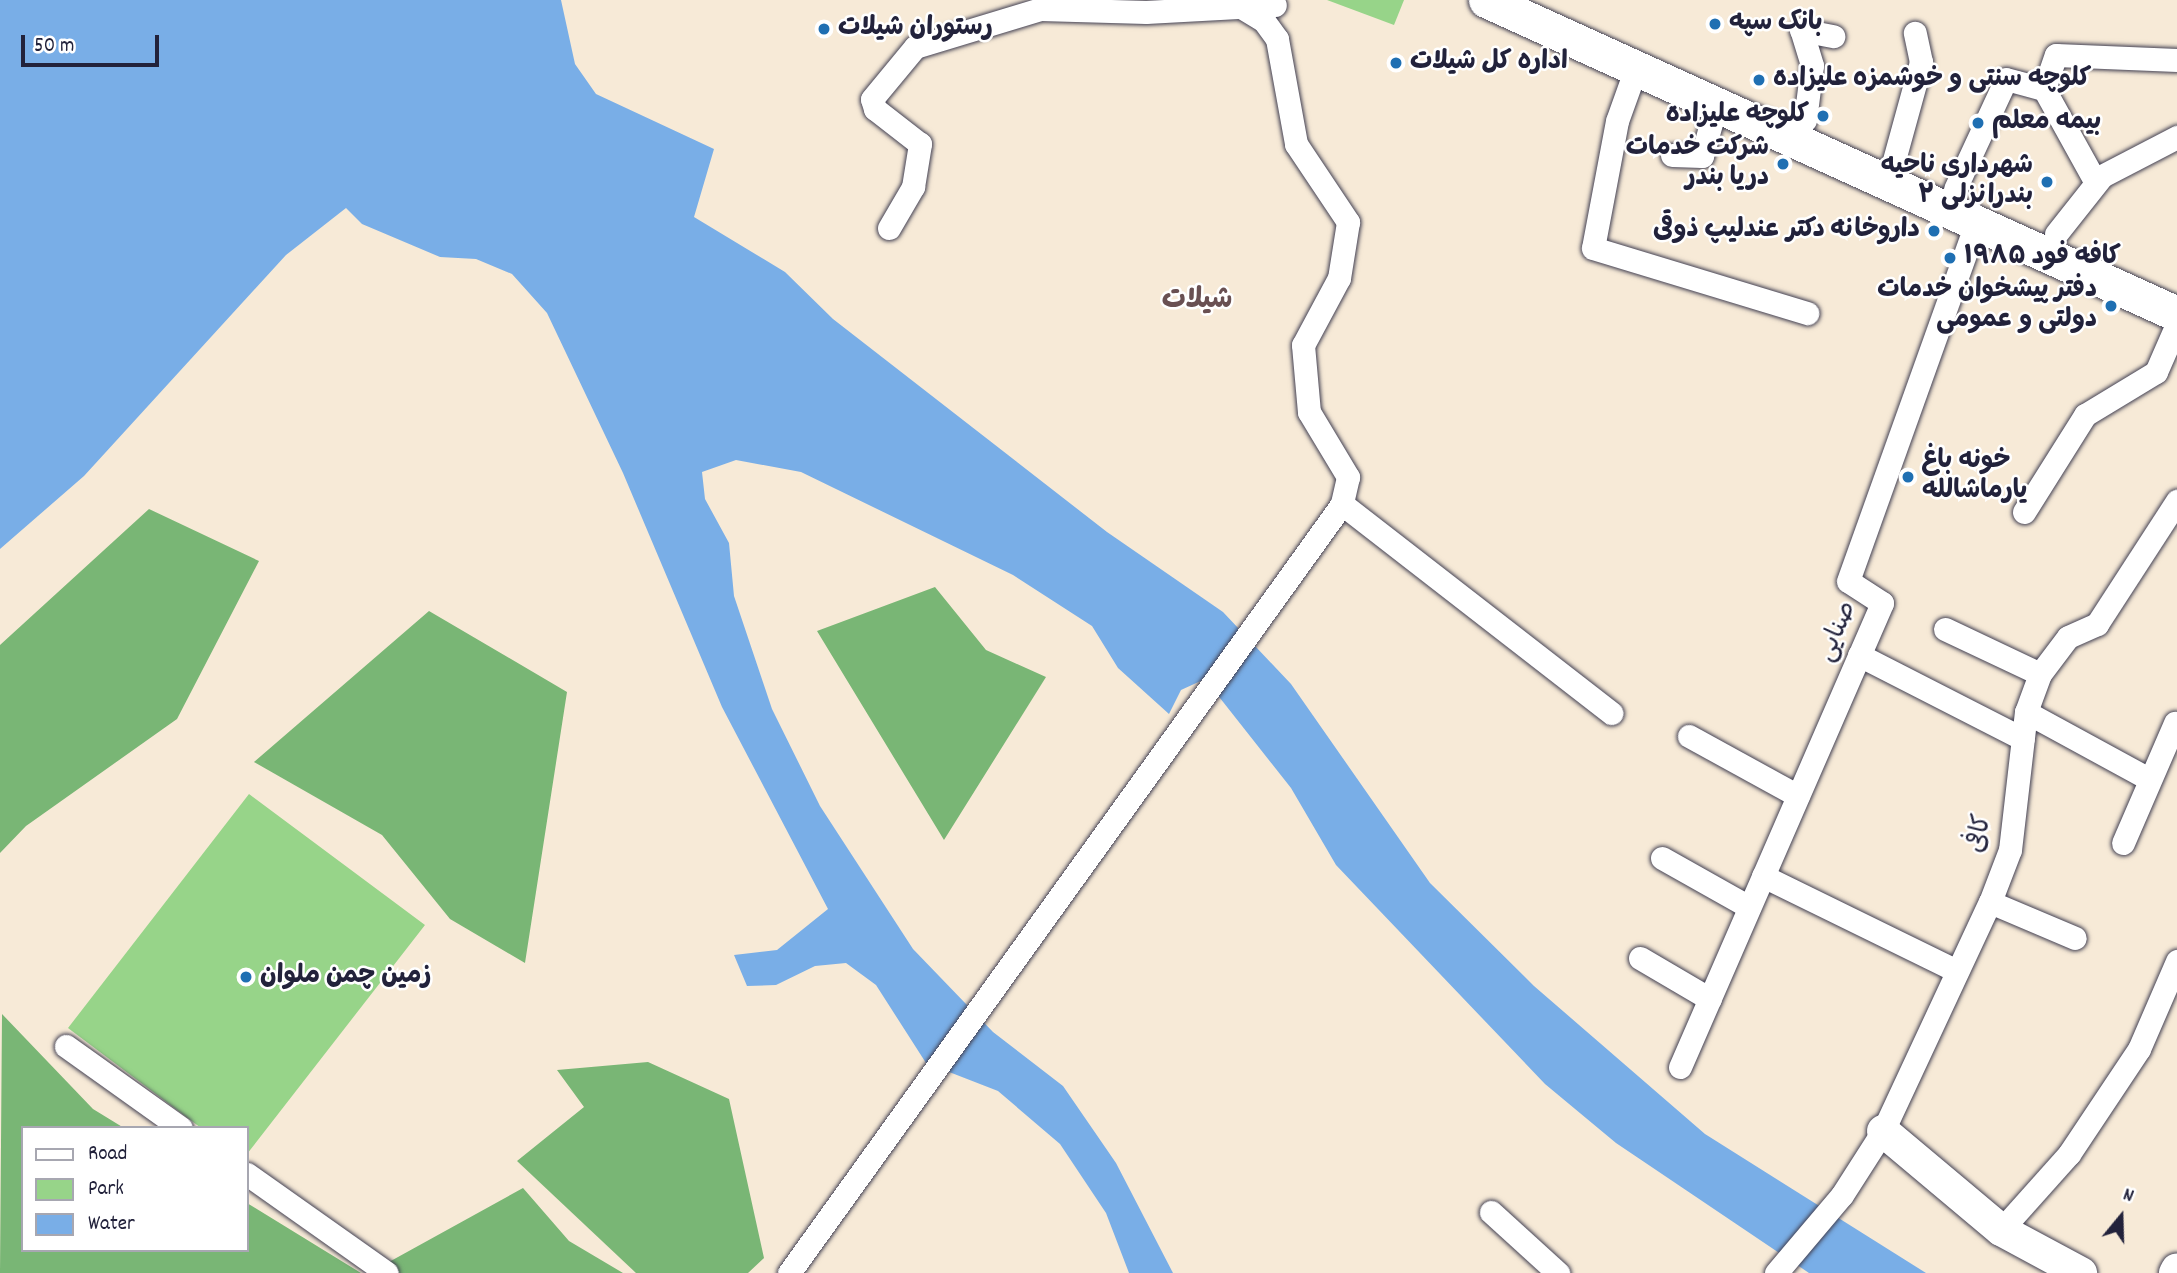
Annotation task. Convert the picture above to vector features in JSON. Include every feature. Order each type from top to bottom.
[{"type":"main road","points":[[1486,0],[1716,105],[1972,205],[2056,234],[2177,290]]},
{"type":"main road","points":[[1539,0],[1894,160],[1972,205],[2177,314]]},
{"type":"street","points":[[889,228],[913,187],[920,144],[875,109],[872,99],[880,84],[915,47],[934,38],[1043,5],[1275,5]]},
{"type":"street","points":[[789,1273],[936,1074],[1342,504],[1348,477],[1309,412],[1303,345],[1339,278],[1349,222],[1296,144],[1278,39],[1241,7]]},
{"type":"street","points":[[1804,120],[1812,65],[1801,30],[1833,36]]},
{"type":"street","points":[[1894,160],[1921,62],[1915,33]]},
{"type":"street","points":[[2044,89],[2056,55],[2177,60]]},
{"type":"street","points":[[1636,68],[1617,121],[1593,248],[1807,313]]},
{"type":"street","points":[[1972,205],[2006,79],[2044,89],[2096,183]]},
{"type":"street","points":[[1672,155],[1702,156],[1716,105]]},
{"type":"street","points":[[2056,234],[2096,183],[2177,137]]},
{"type":"street","name":"صنایی","points":[[1680,1067],[1882,603],[1848,581],[1972,205]]},
{"type":"street","points":[[2024,512],[2085,415],[2156,372],[2177,324]]},
{"type":"street","name":"کافی","points":[[1779,1270],[1842,1195],[1883,1131],[1990,902],[2010,850],[2026,712],[2040,674],[2068,637],[2097,624],[2177,501]]},
{"type":"street","points":[[1342,504],[1611,713]]},
{"type":"street","points":[[1945,629],[2040,674]]},
{"type":"street","points":[[1859,654],[2023,739]]},
{"type":"street","points":[[2026,712],[2149,779]]},
{"type":"street","points":[[2123,843],[2175,723]]},
{"type":"street","points":[[1689,736],[1798,796]]},
{"type":"street","points":[[1662,858],[1749,907]]},
{"type":"street","points":[[1763,876],[1956,971]]},
{"type":"street","points":[[1990,902],[2075,938]]},
{"type":"street","points":[[1640,958],[1710,999]]},
{"type":"street","points":[[2001,1230],[2069,1154],[2139,1049],[2177,961]]},
{"type":"street","points":[[66,1046],[178,1126]]},
{"type":"street","points":[[1883,1131],[2001,1230],[2081,1273]]},
{"type":"street","points":[[248,1175],[387,1273]]},
{"type":"street","points":[[1491,1212],[1558,1273]]},
{"type":"green space","points":[[1327,0],[1404,0],[1394,25]]},
{"type":"green space","points":[[149,509],[259,561],[177,719],[26,826],[0,853],[0,645]]},
{"type":"green space","points":[[935,587],[986,650],[1046,677],[944,840],[817,631]]},
{"type":"green space","points":[[429,611],[567,692],[525,963],[450,919],[382,835],[254,762]]},
{"type":"green space","name":"زمین چمن ملوان","points":[[249,794],[425,925],[248,1153],[248,1126],[198,1126],[68,1028]]},
{"type":"green space","points":[[2,1014],[93,1109],[121,1126],[21,1126],[21,1252],[248,1252],[248,1204],[361,1273],[0,1273]]},
{"type":"green space","points":[[648,1062],[729,1099],[764,1258],[748,1273],[636,1273],[517,1161],[584,1107],[557,1070]]},
{"type":"green space","points":[[523,1188],[569,1241],[623,1273],[369,1273]]},
{"type":"water","points":[[0,0],[561,0],[575,64],[596,94],[714,149],[694,217],[785,272],[833,319],[1107,532],[1223,612],[1291,684],[1430,883],[1534,986],[1705,1134],[1926,1273],[1809,1273],[1616,1143],[1545,1084],[1336,865],[1291,788],[1205,679],[1181,690],[1169,714],[1118,668],[1092,626],[1013,575],[801,472],[736,460],[702,472],[705,499],[729,543],[734,596],[772,709],[820,806],[913,949],[993,1032],[1063,1086],[1116,1163],[1173,1273],[1129,1273],[1106,1213],[1060,1144],[998,1091],[926,1063],[876,985],[846,963],[815,966],[776,985],[747,986],[734,955],[777,950],[828,909],[722,707],[623,473],[547,313],[512,274],[476,259],[440,257],[362,224],[346,208],[286,255],[84,476],[0,549]]},
{"type":"place","name":"بانک سپه","points":[[1715,24]]},
{"type":"place","name":"رستوران شیلات","points":[[824,29]]},
{"type":"place","name":"اداره کل شیلات","points":[[1396,63]]},
{"type":"place","name":"کلوچه سنتی و خوشمزه علیزاده","points":[[1759,80]]},
{"type":"place","name":"کلوچه علیزاده","points":[[1823,116]]},
{"type":"place","name":"بیمه معلم","points":[[1978,123]]},
{"type":"place","name":"شرکت خدمات دریا بندر","points":[[1783,164]]},
{"type":"place","name":"شهرداری ناحیه ۲ بندرانزلی","points":[[2047,182]]},
{"type":"place","name":"داروخانه دکتر عندلیپ ذوقی","points":[[1934,231]]},
{"type":"place","name":"کافه فود ۱۹۸۵","points":[[1950,258]]},
{"type":"place","name":"دفتر پیشخوان خدمات دولتی و عمومی","points":[[2111,306]]},
{"type":"place","name":"خونه باغ یارماشالله","points":[[1908,477]]},
{"type":"place","name":"زمین چمن ملوان","points":[[246,977]]},
{"type":"district","name":"شیلات","points":[[1197,302]]}]
